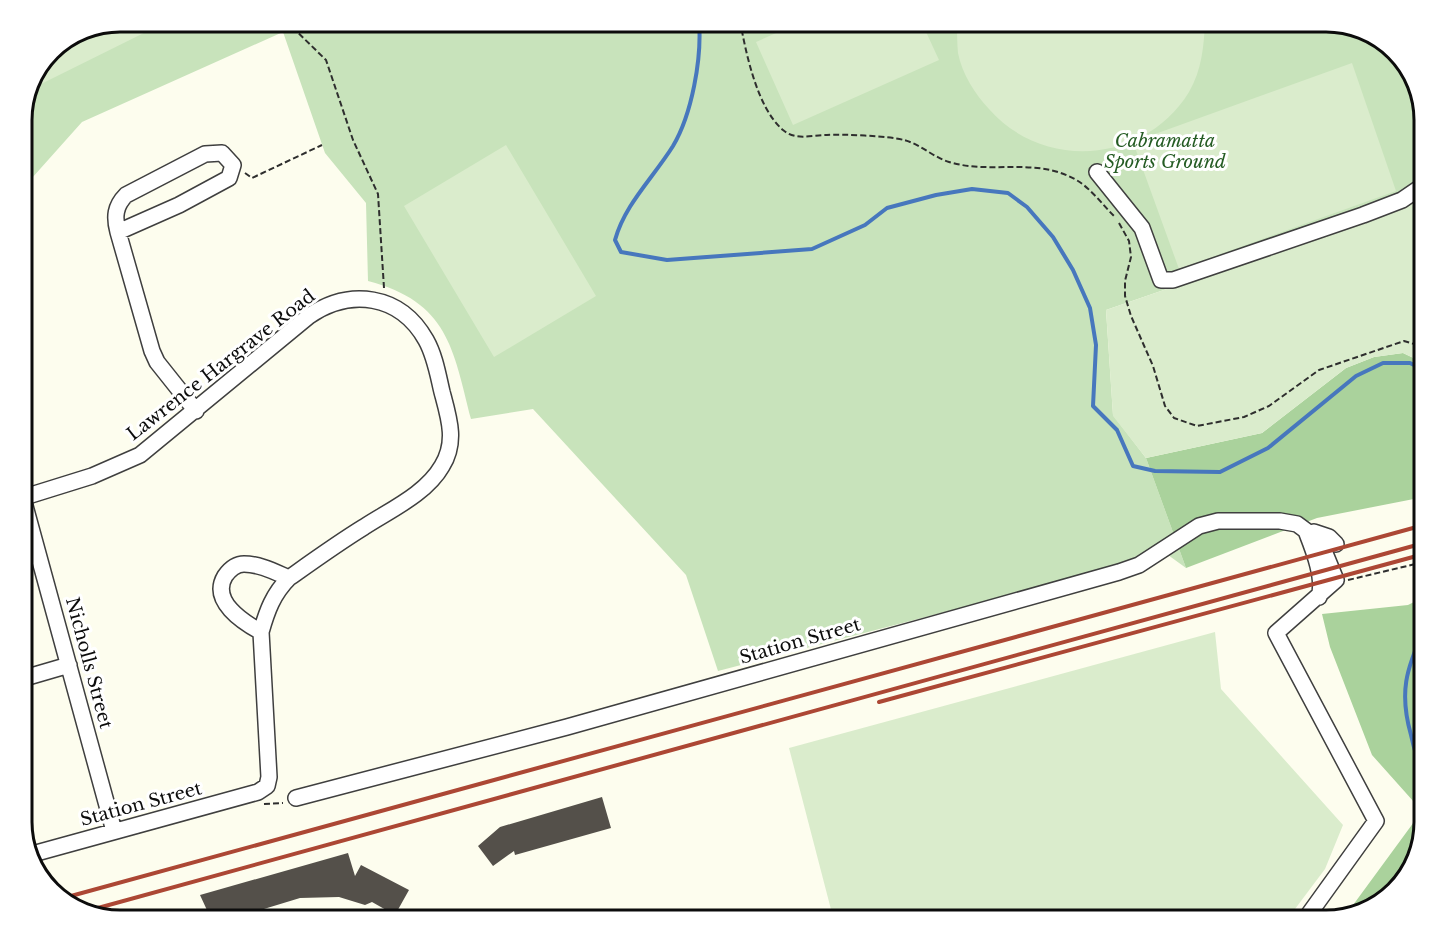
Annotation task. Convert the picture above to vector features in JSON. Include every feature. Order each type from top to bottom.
[{"type":"street","points":[[118,232],[179,205],[229,178],[233,165],[222,153],[205,154],[126,195],[117,203],[115,221],[118,232],[152,351],[196,411]]},
{"type":"street","points":[[1097,172],[1142,228],[1161,280],[1173,280],[1363,215],[1402,200],[1414,192]]},
{"type":"street","name":"Lawrence Hargrave Road","points":[[32,496],[128,462],[162,440],[325,306],[351,298],[379,302],[391,306],[411,320],[430,349],[451,429],[448,454],[432,480],[422,489],[289,578],[272,599],[261,632],[269,777],[262,790]]},
{"type":"street","name":"Station Street","points":[[296,798],[567,727],[1119,572],[1139,565],[1199,526],[1218,521],[1280,521],[1297,524],[1329,537],[1336,544]]},
{"type":"street","name":"Nicholls Street","points":[[32,525],[114,831]]},
{"type":"street","points":[[1305,529],[1324,547],[1336,580],[1276,633],[1376,820],[1312,910]]},
{"type":"street","points":[[1305,529],[1321,590],[1318,597]]},
{"type":"street","points":[[261,632],[242,621],[226,605],[221,588],[223,581],[231,568],[244,564],[271,570],[289,578]]},
{"type":"street","points":[[32,676],[69,665]]},
{"type":"street","name":"Station Street","points":[[37,853],[262,790]]},
{"type":"path","points":[[296,31],[326,60],[353,140],[378,194],[384,288],[379,302]]},
{"type":"path","points":[[743,31],[760,92],[782,129],[792,135],[804,138],[827,135],[904,140],[949,162],[981,167],[1030,166],[1057,171],[1080,182],[1118,220],[1128,241],[1131,257],[1125,296],[1131,316],[1153,366],[1165,406],[1174,418],[1197,426],[1244,417],[1276,401],[1307,376],[1319,370],[1404,341],[1414,344]]},
{"type":"path","points":[[233,165],[252,178],[322,145]]},
{"type":"path","points":[[1336,580],[1366,577],[1414,565]]},
{"type":"green space","name":"Cabramatta Sports Ground","points":[[119,31],[1326,31],[1354,36],[1374,46],[1388,57],[1402,75],[1413,108],[1414,203],[1106,310],[1113,415],[1146,458],[1186,568],[1157,547],[1118,567],[718,671],[686,575],[533,409],[471,419],[459,370],[443,331],[431,315],[415,301],[395,290],[368,281],[366,203],[325,153],[283,32],[82,122],[32,178],[32,114],[34,97],[41,81],[61,53],[75,43],[102,33]]},
{"type":"green space","points":[[148,31],[39,85],[61,53],[75,43],[102,33]]},
{"type":"green space","points":[[781,31],[926,31],[939,60],[793,125],[756,42]]},
{"type":"green space","points":[[957,31],[1204,31],[1197,75],[1189,92],[1170,116],[1147,134],[1121,145],[1093,151],[1064,150],[1037,143],[1011,129],[989,109],[974,90],[958,53]]},
{"type":"green space","name":"Cabramatta Sports Ground","points":[[1352,63],[1396,191],[1179,269],[1133,142]]},
{"type":"green space","points":[[506,145],[596,296],[494,357],[404,206]]},
{"type":"green space","points":[[1414,203],[1414,358],[1403,353],[1374,357],[1346,368],[1262,433],[1146,458],[1113,416],[1106,310]]},
{"type":"green space","points":[[1403,353],[1414,358],[1414,499],[1317,518],[1186,568],[1146,458],[1262,433],[1346,368],[1374,357]]},
{"type":"green space","points":[[1414,602],[1414,802],[1372,755],[1330,647],[1322,614],[1408,605]]},
{"type":"green space","points":[[1215,632],[1221,689],[1343,825],[1325,869],[1294,910],[831,910],[789,748]]},
{"type":"green space","points":[[1414,822],[1411,845],[1399,871],[1388,885],[1370,899],[1352,907]]},
{"type":"building","points":[[602,797],[611,828],[515,855],[514,851],[493,866],[478,846],[500,827]]},
{"type":"building","points":[[348,853],[355,876],[361,865],[409,890],[398,910],[386,910],[372,902],[365,905],[339,897],[300,898],[261,910],[207,910],[200,895]]},
{"type":"waterway","points":[[700,31],[697,68],[686,118],[673,146],[625,215],[615,240],[621,252],[667,260],[812,249],[865,225],[887,208],[936,195],[972,189],[1008,193],[1027,207],[1053,237],[1073,270],[1090,308],[1096,345],[1093,406],[1117,430],[1133,466],[1155,471],[1220,472],[1268,448],[1356,376],[1383,363],[1414,365]]},
{"type":"waterway","points":[[1414,655],[1406,681],[1405,694],[1407,720],[1414,748]]},
{"type":"railway","points":[[71,896],[1414,528]]},
{"type":"railway","points":[[98,908],[1414,546]]},
{"type":"railway","points":[[879,702],[1414,557]]}]
